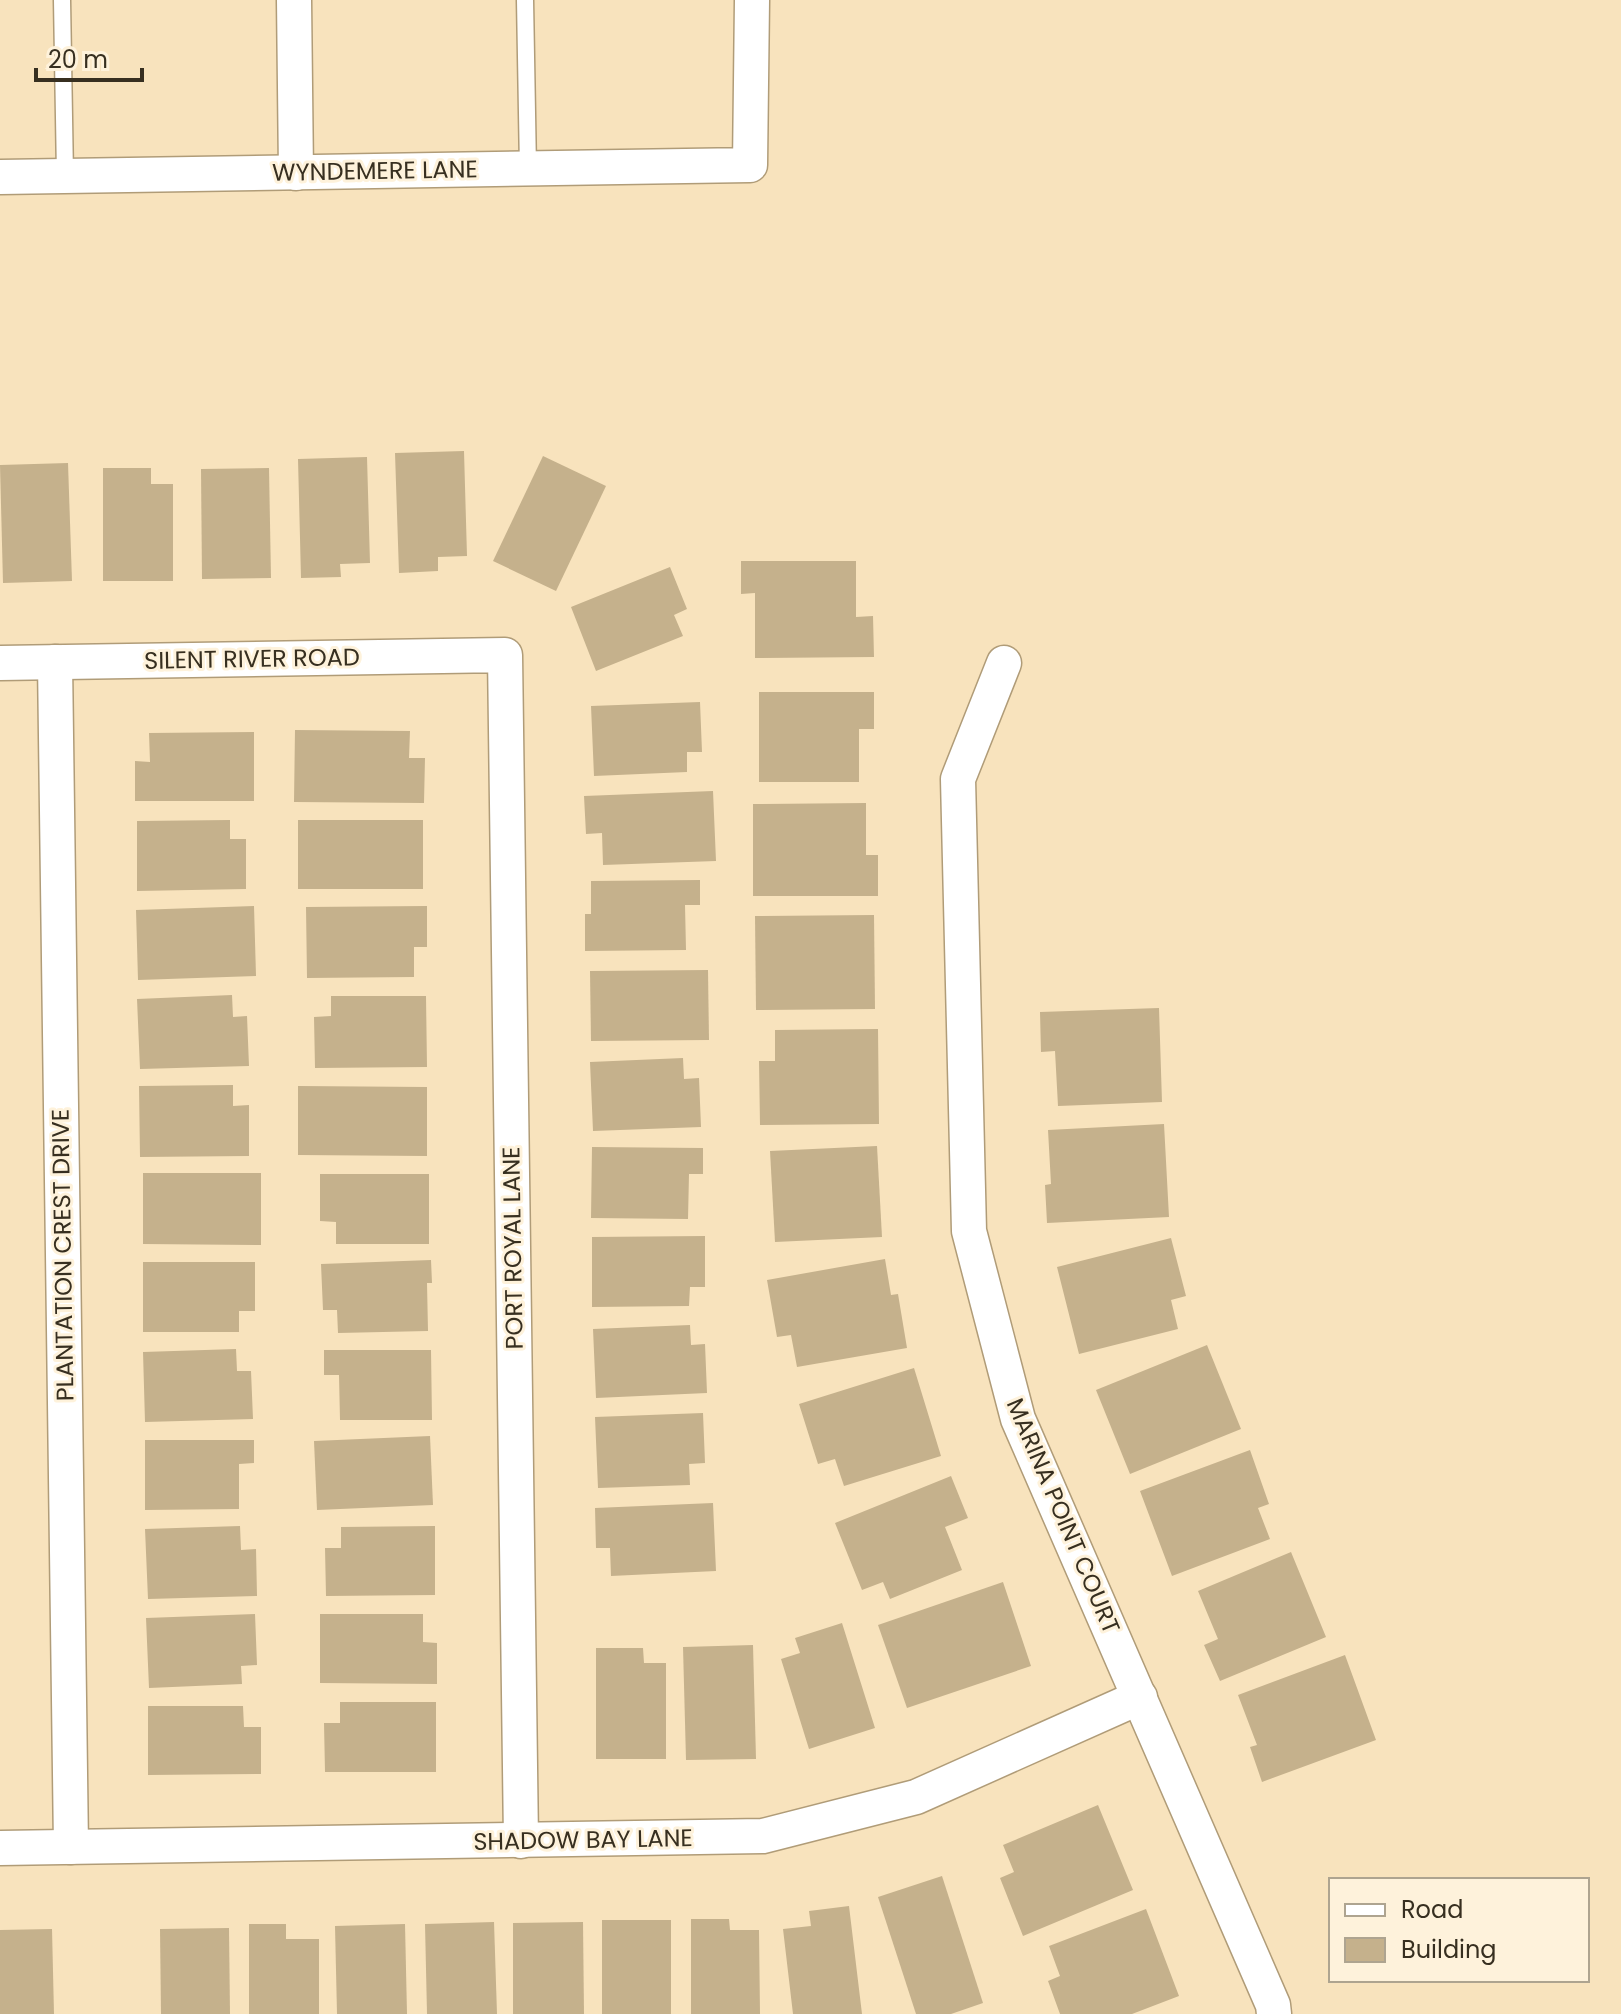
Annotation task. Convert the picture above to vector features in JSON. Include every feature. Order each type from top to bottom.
[{"type":"street","points":[[294,0],[296,173]]},
{"type":"street","name":"WYNDEMERE LANE","points":[[0,177],[750,165],[752,0]]},
{"type":"street","name":"SILENT RIVER ROAD","points":[[0,663],[505,655]]},
{"type":"street","name":"PORT ROYAL LANE","points":[[505,655],[521,1841]]},
{"type":"street","name":"PLANTATION CREST DRIVE","points":[[55,662],[71,1847]]},
{"type":"street","name":"MARINA POINT COURT","points":[[1004,663],[958,779],[969,1231],[1018,1419],[1273,2005],[1274,2014]]},
{"type":"street","name":"SHADOW BAY LANE","points":[[0,1848],[763,1836],[916,1797],[1140,1697]]},
{"type":"lane","points":[[62,0],[65,176]]},
{"type":"lane","points":[[525,0],[528,169]]},
{"type":"building","points":[[464,451],[467,556],[438,557],[438,571],[399,573],[395,453]]},
{"type":"building","points":[[543,456],[606,486],[556,591],[493,561]]},
{"type":"building","points":[[367,457],[370,563],[340,564],[341,577],[301,578],[298,459]]},
{"type":"building","points":[[68,463],[72,581],[3,583],[0,465]]},
{"type":"building","points":[[103,468],[151,468],[151,484],[173,484],[173,581],[103,581]]},
{"type":"building","points":[[269,468],[271,578],[202,579],[201,469]]},
{"type":"building","points":[[741,561],[856,561],[856,617],[873,616],[874,657],[755,658],[755,593],[741,594]]},
{"type":"building","points":[[670,567],[687,609],[674,615],[683,636],[596,671],[571,607]]},
{"type":"building","points":[[759,692],[874,692],[874,729],[859,729],[859,782],[759,782]]},
{"type":"building","points":[[700,702],[702,752],[687,752],[687,772],[594,776],[591,706]]},
{"type":"building","points":[[295,730],[410,731],[409,758],[425,758],[424,803],[294,802]]},
{"type":"building","points":[[254,732],[254,801],[135,801],[135,761],[150,762],[149,733]]},
{"type":"building","points":[[713,791],[716,861],[603,865],[602,833],[586,834],[584,796]]},
{"type":"building","points":[[866,803],[866,855],[878,855],[878,896],[753,896],[753,804]]},
{"type":"building","points":[[230,820],[230,839],[246,839],[246,889],[137,891],[137,821]]},
{"type":"building","points":[[298,820],[423,820],[423,889],[298,889]]},
{"type":"building","points":[[700,880],[700,905],[685,905],[686,950],[585,951],[585,914],[591,914],[591,881]]},
{"type":"building","points":[[254,906],[256,976],[138,980],[136,910]]},
{"type":"building","points":[[427,906],[427,947],[414,947],[414,977],[307,978],[306,907]]},
{"type":"building","points":[[874,915],[875,1009],[756,1010],[755,916]]},
{"type":"building","points":[[708,970],[709,1040],[591,1041],[590,971]]},
{"type":"building","points":[[232,995],[233,1017],[247,1016],[249,1066],[140,1069],[137,999]]},
{"type":"building","points":[[331,996],[426,996],[427,1067],[315,1068],[314,1017],[331,1016]]},
{"type":"building","points":[[1159,1008],[1162,1102],[1058,1106],[1055,1051],[1041,1052],[1040,1012]]},
{"type":"building","points":[[878,1029],[879,1124],[760,1125],[759,1061],[775,1061],[775,1030]]},
{"type":"building","points":[[683,1058],[684,1079],[699,1078],[701,1127],[593,1131],[590,1062]]},
{"type":"building","points":[[233,1085],[233,1106],[249,1105],[249,1156],[140,1157],[139,1086]]},
{"type":"building","points":[[298,1086],[427,1087],[427,1156],[298,1155]]},
{"type":"building","points":[[1164,1124],[1169,1217],[1047,1223],[1045,1185],[1051,1184],[1048,1130]]},
{"type":"building","points":[[877,1146],[882,1237],[775,1242],[770,1151]]},
{"type":"building","points":[[592,1147],[703,1148],[703,1174],[689,1174],[688,1219],[591,1218]]},
{"type":"building","points":[[143,1173],[261,1173],[261,1245],[143,1244]]},
{"type":"building","points":[[320,1174],[429,1174],[429,1244],[336,1244],[336,1222],[320,1221]]},
{"type":"building","points":[[705,1236],[705,1287],[690,1287],[689,1306],[592,1307],[592,1237]]},
{"type":"building","points":[[1171,1238],[1186,1296],[1171,1300],[1178,1329],[1079,1354],[1057,1267]]},
{"type":"building","points":[[885,1259],[891,1295],[898,1294],[907,1348],[797,1367],[791,1335],[777,1337],[767,1280]]},
{"type":"building","points":[[431,1260],[432,1283],[427,1283],[428,1331],[338,1333],[337,1310],[323,1310],[321,1264]]},
{"type":"building","points":[[143,1262],[255,1262],[255,1311],[239,1311],[239,1332],[143,1332]]},
{"type":"building","points":[[690,1325],[691,1345],[705,1344],[707,1393],[596,1398],[593,1329]]},
{"type":"building","points":[[1207,1345],[1241,1429],[1130,1474],[1096,1390]]},
{"type":"building","points":[[236,1349],[237,1371],[251,1371],[253,1419],[145,1422],[143,1352]]},
{"type":"building","points":[[324,1350],[431,1350],[432,1420],[340,1420],[339,1375],[324,1375]]},
{"type":"building","points":[[914,1368],[941,1456],[844,1486],[835,1459],[818,1464],[799,1404]]},
{"type":"building","points":[[703,1413],[705,1463],[689,1464],[690,1485],[598,1488],[595,1417]]},
{"type":"building","points":[[430,1436],[433,1505],[317,1510],[314,1441]]},
{"type":"building","points":[[145,1440],[254,1440],[254,1463],[239,1464],[239,1509],[145,1510]]},
{"type":"building","points":[[1250,1450],[1269,1504],[1258,1508],[1270,1539],[1172,1576],[1140,1491]]},
{"type":"building","points":[[951,1476],[968,1518],[945,1527],[962,1570],[890,1599],[883,1582],[862,1590],[835,1523]]},
{"type":"building","points":[[713,1503],[716,1571],[611,1576],[610,1548],[596,1548],[595,1508]]},
{"type":"building","points":[[240,1526],[241,1550],[256,1549],[257,1596],[148,1599],[145,1529]]},
{"type":"building","points":[[435,1526],[435,1595],[326,1596],[325,1548],[341,1548],[341,1527]]},
{"type":"building","points":[[1291,1552],[1326,1637],[1220,1681],[1204,1645],[1218,1639],[1198,1591]]},
{"type":"building","points":[[1003,1582],[1031,1666],[907,1708],[878,1625]]},
{"type":"building","points":[[255,1614],[257,1665],[241,1666],[242,1684],[149,1688],[146,1618]]},
{"type":"building","points":[[320,1614],[423,1614],[423,1642],[437,1643],[437,1684],[320,1683]]},
{"type":"building","points":[[842,1623],[875,1728],[809,1749],[781,1659],[800,1653],[795,1638]]},
{"type":"building","points":[[753,1645],[756,1759],[686,1760],[683,1647]]},
{"type":"building","points":[[596,1648],[643,1648],[644,1663],[666,1663],[666,1759],[596,1759]]},
{"type":"building","points":[[1345,1655],[1376,1740],[1262,1782],[1250,1747],[1257,1745],[1238,1695]]},
{"type":"building","points":[[340,1702],[436,1702],[436,1772],[325,1772],[324,1723],[340,1723]]},
{"type":"building","points":[[148,1706],[243,1706],[244,1727],[261,1727],[261,1774],[148,1775]]},
{"type":"building","points":[[1098,1805],[1133,1890],[1023,1936],[1000,1878],[1014,1872],[1003,1845]]},
{"type":"building","points":[[942,1876],[983,2003],[951,2014],[916,2014],[878,1897]]},
{"type":"building","points":[[849,1906],[862,2014],[793,2014],[783,1929],[811,1926],[809,1911]]},
{"type":"building","points":[[1146,1909],[1179,1996],[1132,2014],[1060,2014],[1048,1981],[1060,1976],[1049,1946]]},
{"type":"building","points":[[691,1919],[729,1919],[730,1930],[759,1930],[760,2014],[691,2014]]},
{"type":"building","points":[[602,1920],[671,1920],[671,2014],[602,2014]]},
{"type":"building","points":[[494,1922],[497,2014],[427,2014],[425,1924]]},
{"type":"building","points":[[583,1922],[584,2014],[513,2014],[513,1923]]},
{"type":"building","points":[[249,1924],[286,1924],[286,1939],[319,1939],[319,2014],[249,2014]]},
{"type":"building","points":[[405,1924],[407,2014],[337,2014],[335,1926]]},
{"type":"building","points":[[229,1928],[230,2014],[161,2014],[160,1929]]},
{"type":"building","points":[[52,1929],[54,2014],[0,2014],[0,1930]]}]
